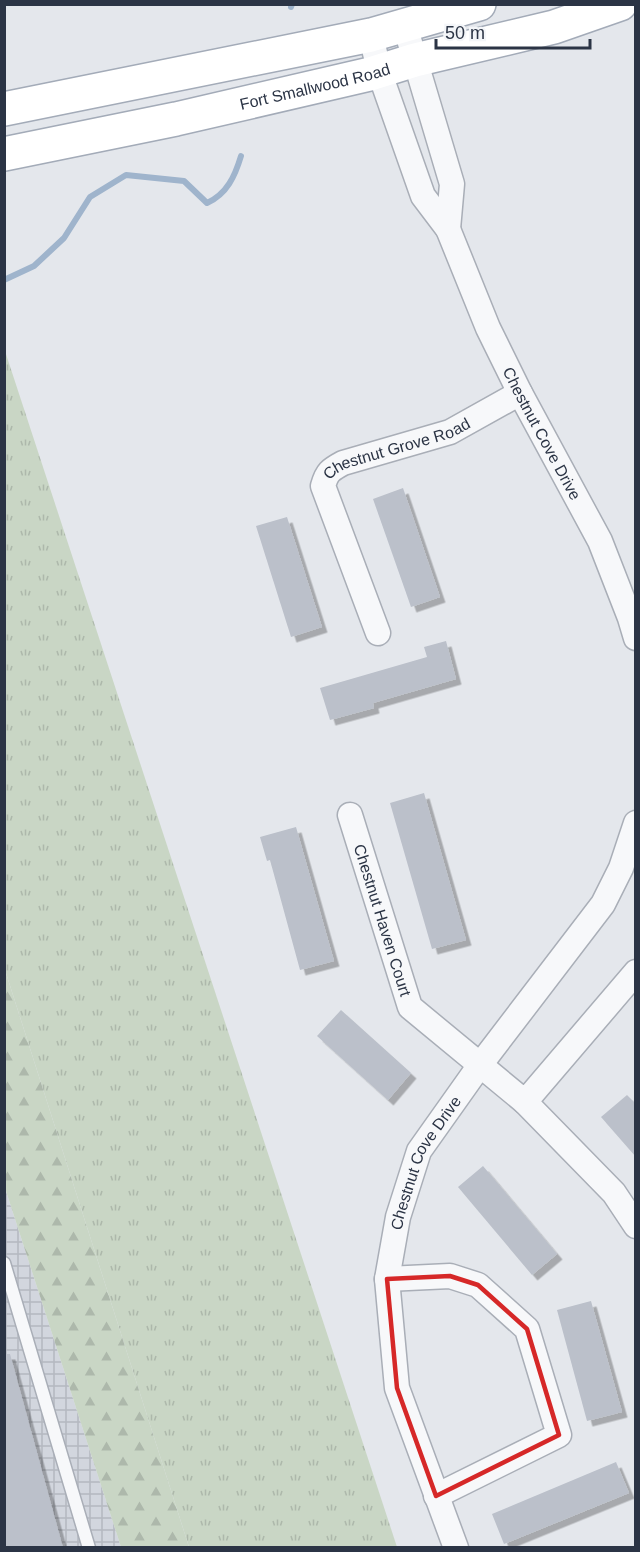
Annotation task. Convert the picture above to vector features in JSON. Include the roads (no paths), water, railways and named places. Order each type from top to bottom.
[{"type":"main road","points":[[4,109],[371,35],[479,4]]},
{"type":"main road","name":"Fort Smallwood Road","points":[[4,154],[176,119],[379,71],[415,60],[554,27],[620,4]]},
{"type":"street","name":"Chestnut Cove Drive","points":[[405,26],[452,184],[448,229]]},
{"type":"street","name":"Chestnut Cove Drive","points":[[371,35],[379,71],[423,196],[448,229],[489,328],[520,393],[600,541],[636,638]]},
{"type":"street","name":"Chestnut Grove Road","points":[[378,633],[323,486],[330,470],[343,463],[450,432],[520,393]]},
{"type":"street","name":"Chestnut Haven Court","points":[[350,815],[410,1007],[525,1102],[614,1193],[636,1226]]},
{"type":"street","name":"Chestnut Cove Drive","points":[[456,1548],[397,1388],[387,1279],[398,1217],[419,1151],[480,1065],[603,904],[632,849],[636,823]]},
{"type":"street","points":[[525,1102],[636,972]]},
{"type":"street","points":[[387,1279],[450,1276],[478,1285],[527,1329],[559,1435],[436,1496]]},
{"type":"lane","points":[[4,1263],[89,1548]]},
{"type":"waterway","points":[[4,280],[34,266],[64,238],[90,197],[126,175],[184,181],[207,203],[220,195],[229,184],[241,156]]}]
